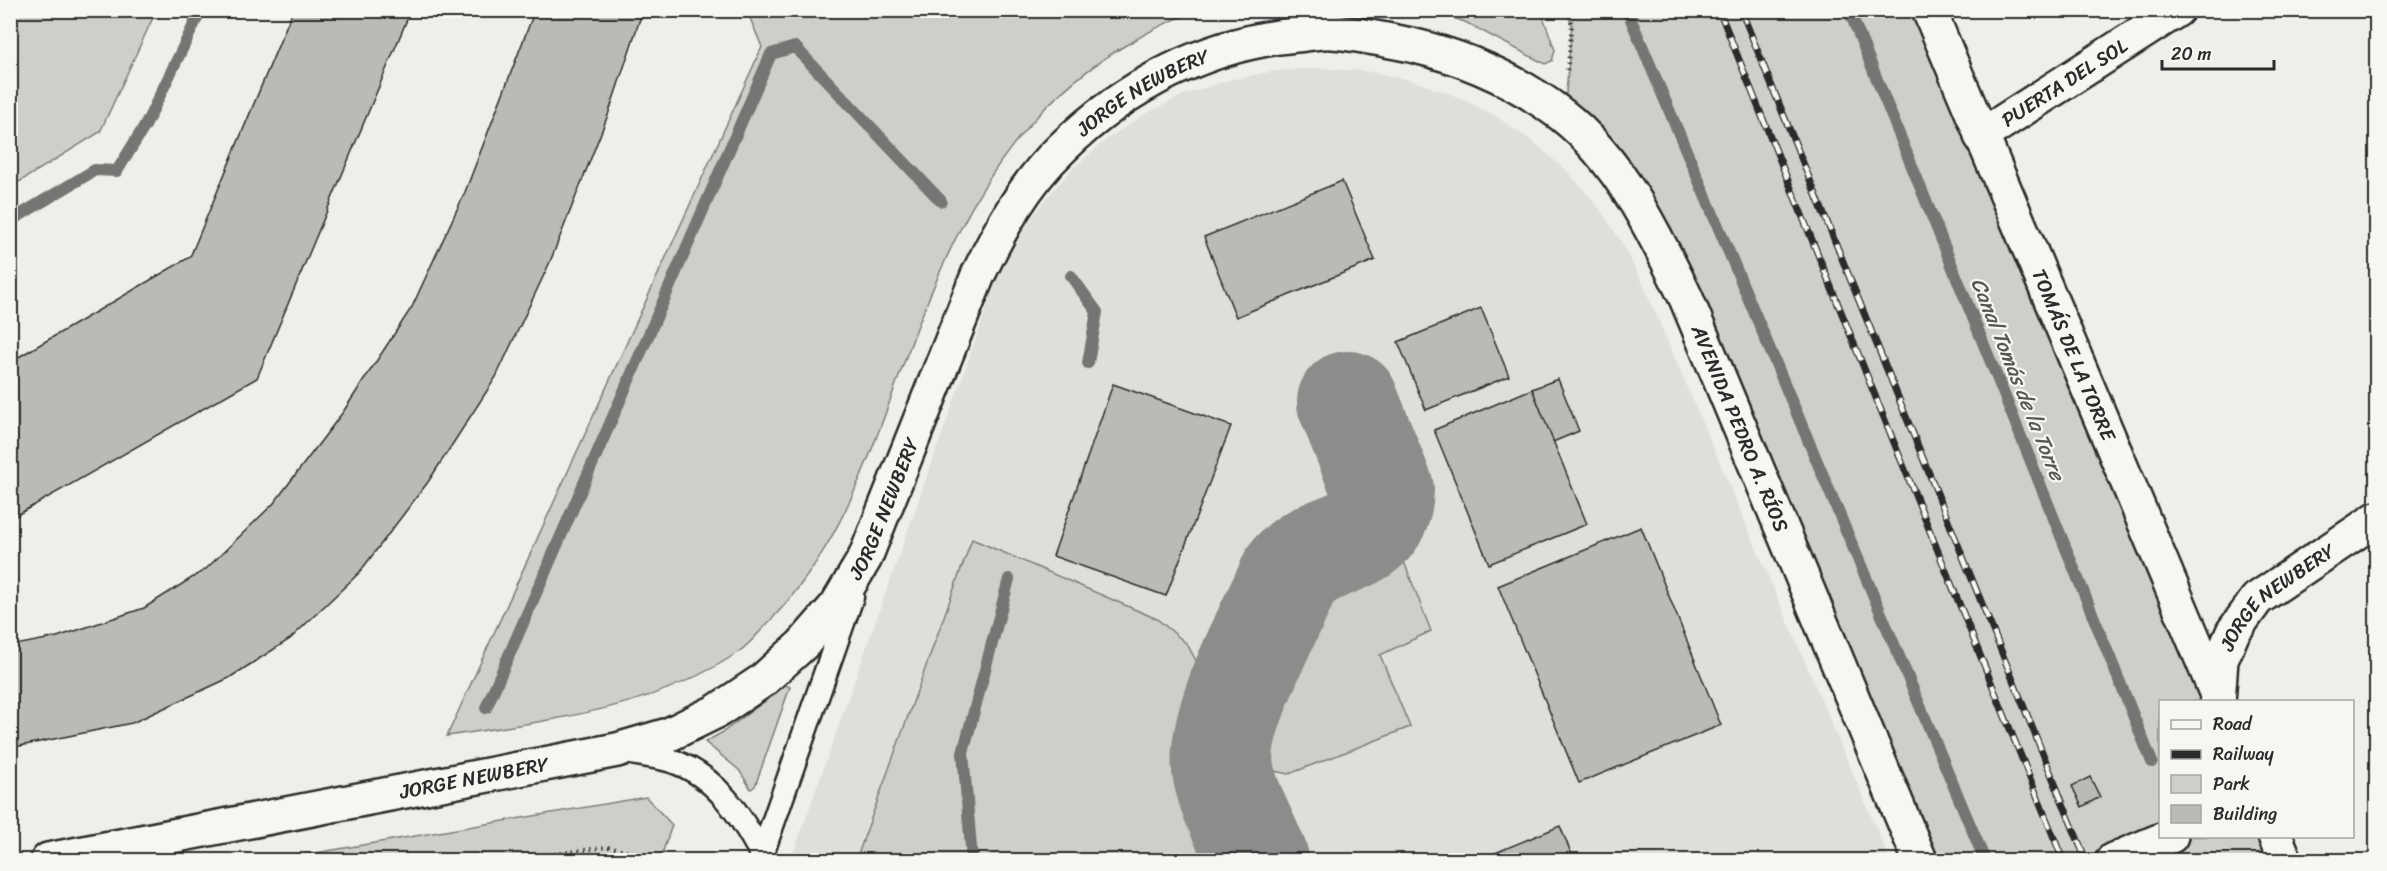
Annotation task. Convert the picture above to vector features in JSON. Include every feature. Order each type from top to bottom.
[{"type":"main road","name":"TOMÁS DE LA TORRE","points":[[1929,10],[2219,700]]},
{"type":"main road","name":"PUERTA DEL SOL","points":[[1981,136],[2177,10]]},
{"type":"main road","name":"JORGE NEWBERY","points":[[48,861],[617,750],[668,735],[717,711],[762,681],[802,645],[830,613],[865,558],[978,275],[1000,230],[1028,188],[1060,149],[1098,116],[1140,87],[1184,64],[1232,47],[1282,36],[1332,32],[1384,39],[1432,50],[1481,67],[1524,89],[1563,116]]},
{"type":"main road","name":"AVENIDA PEDRO A. RÍOS","points":[[1563,116],[1608,162],[1651,226],[1681,288],[1920,861]]},
{"type":"main road","name":"JORGE NEWBERY","points":[[2219,700],[2221,660],[2233,632],[2257,599],[2376,519]]},
{"type":"main road","points":[[2113,861],[2169,838]]},
{"type":"main road","points":[[2275,838],[2285,861]]},
{"type":"lane","points":[[761,858],[865,558]]},
{"type":"lane","points":[[617,750],[673,761],[710,781],[742,818],[761,858]]},
{"type":"path","points":[[1563,116],[1572,24],[1566,10]]},
{"type":"path","points":[[507,861],[608,847],[664,861]]},
{"type":"shaded area","points":[[1319,68],[1365,71],[1410,80],[1453,95],[1494,115],[1532,141],[1567,171],[1597,205],[1622,243],[1643,284],[1890,860],[791,860],[996,282],[1016,241],[1042,203],[1072,169],[1107,139],[1145,114],[1186,94],[1229,80],[1274,71]]},
{"type":"green space","points":[[11,11],[156,11],[100,132],[11,187]]},
{"type":"green space","points":[[747,11],[1199,11],[1149,32],[1081,76],[1038,116],[1001,161],[971,209],[945,261],[922,315],[870,455],[847,508],[803,582],[749,644],[704,673],[634,701],[560,718],[447,736],[762,47]]},
{"type":"green space","points":[[1434,11],[1541,11],[1555,50],[1552,61],[1545,64],[1465,22]]},
{"type":"green space","points":[[1566,11],[1929,11],[2220,700],[2159,700],[2159,838],[2275,838],[2285,860],[1920,860],[1686,298],[1564,116],[1572,24]]},
{"type":"green space","points":[[972,539],[1157,619],[1187,644],[1200,668],[1205,691],[1192,735],[1190,759],[1229,860],[856,860]]},
{"type":"green space","points":[[1401,554],[1431,631],[1380,655],[1410,727],[1289,774],[1274,771],[1263,759],[1257,732],[1286,660],[1322,584]]},
{"type":"green space","points":[[786,685],[790,687],[755,786],[751,789],[739,770],[705,742],[723,732]]},
{"type":"green space","points":[[646,797],[672,825],[660,860],[274,860]]},
{"type":"building","points":[[293,10],[411,10],[257,378],[10,519],[10,362],[190,257]]},
{"type":"building","points":[[535,10],[643,10],[608,115],[550,262],[496,377],[428,482],[359,573],[290,639],[229,678],[132,723],[10,748],[10,646],[57,637],[144,608],[206,569],[274,503],[343,412],[412,307],[465,192]]},
{"type":"building","points":[[1342,181],[1375,260],[1236,317],[1204,237]]},
{"type":"building","points":[[1481,308],[1509,376],[1426,410],[1398,342]]},
{"type":"building","points":[[1558,379],[1579,431],[1553,442],[1532,389]]},
{"type":"building","points":[[1113,384],[1231,426],[1166,596],[1053,556]]},
{"type":"building","points":[[1532,389],[1587,524],[1489,564],[1434,430]]},
{"type":"building","points":[[1641,527],[1721,725],[1579,783],[1498,586]]},
{"type":"building","points":[[2090,777],[2100,797],[2082,807],[2072,786]]},
{"type":"building","points":[[1560,826],[1574,860],[1478,860]]},
{"type":"waterway","points":[[10,221],[95,170],[117,171],[146,124],[201,10]]},
{"type":"waterway","points":[[1627,10],[1984,858]]},
{"type":"waterway","name":"Canal Tomás de la Torre","points":[[1849,10],[2152,762]]},
{"type":"waterway","points":[[486,708],[771,54],[795,47],[941,201]]},
{"type":"waterway","points":[[1071,276],[1097,312],[1088,363]]},
{"type":"waterway","points":[[972,860],[963,753],[1009,579]]},
{"type":"taxiway","points":[[1258,860],[1234,808],[1224,775],[1223,754],[1226,729],[1245,674],[1291,574],[1303,562],[1318,553],[1360,534],[1372,524],[1379,510],[1383,490],[1348,402]]},
{"type":"railway","points":[[1719,10],[2063,860]]},
{"type":"railway","points":[[1741,10],[2086,860]]}]
